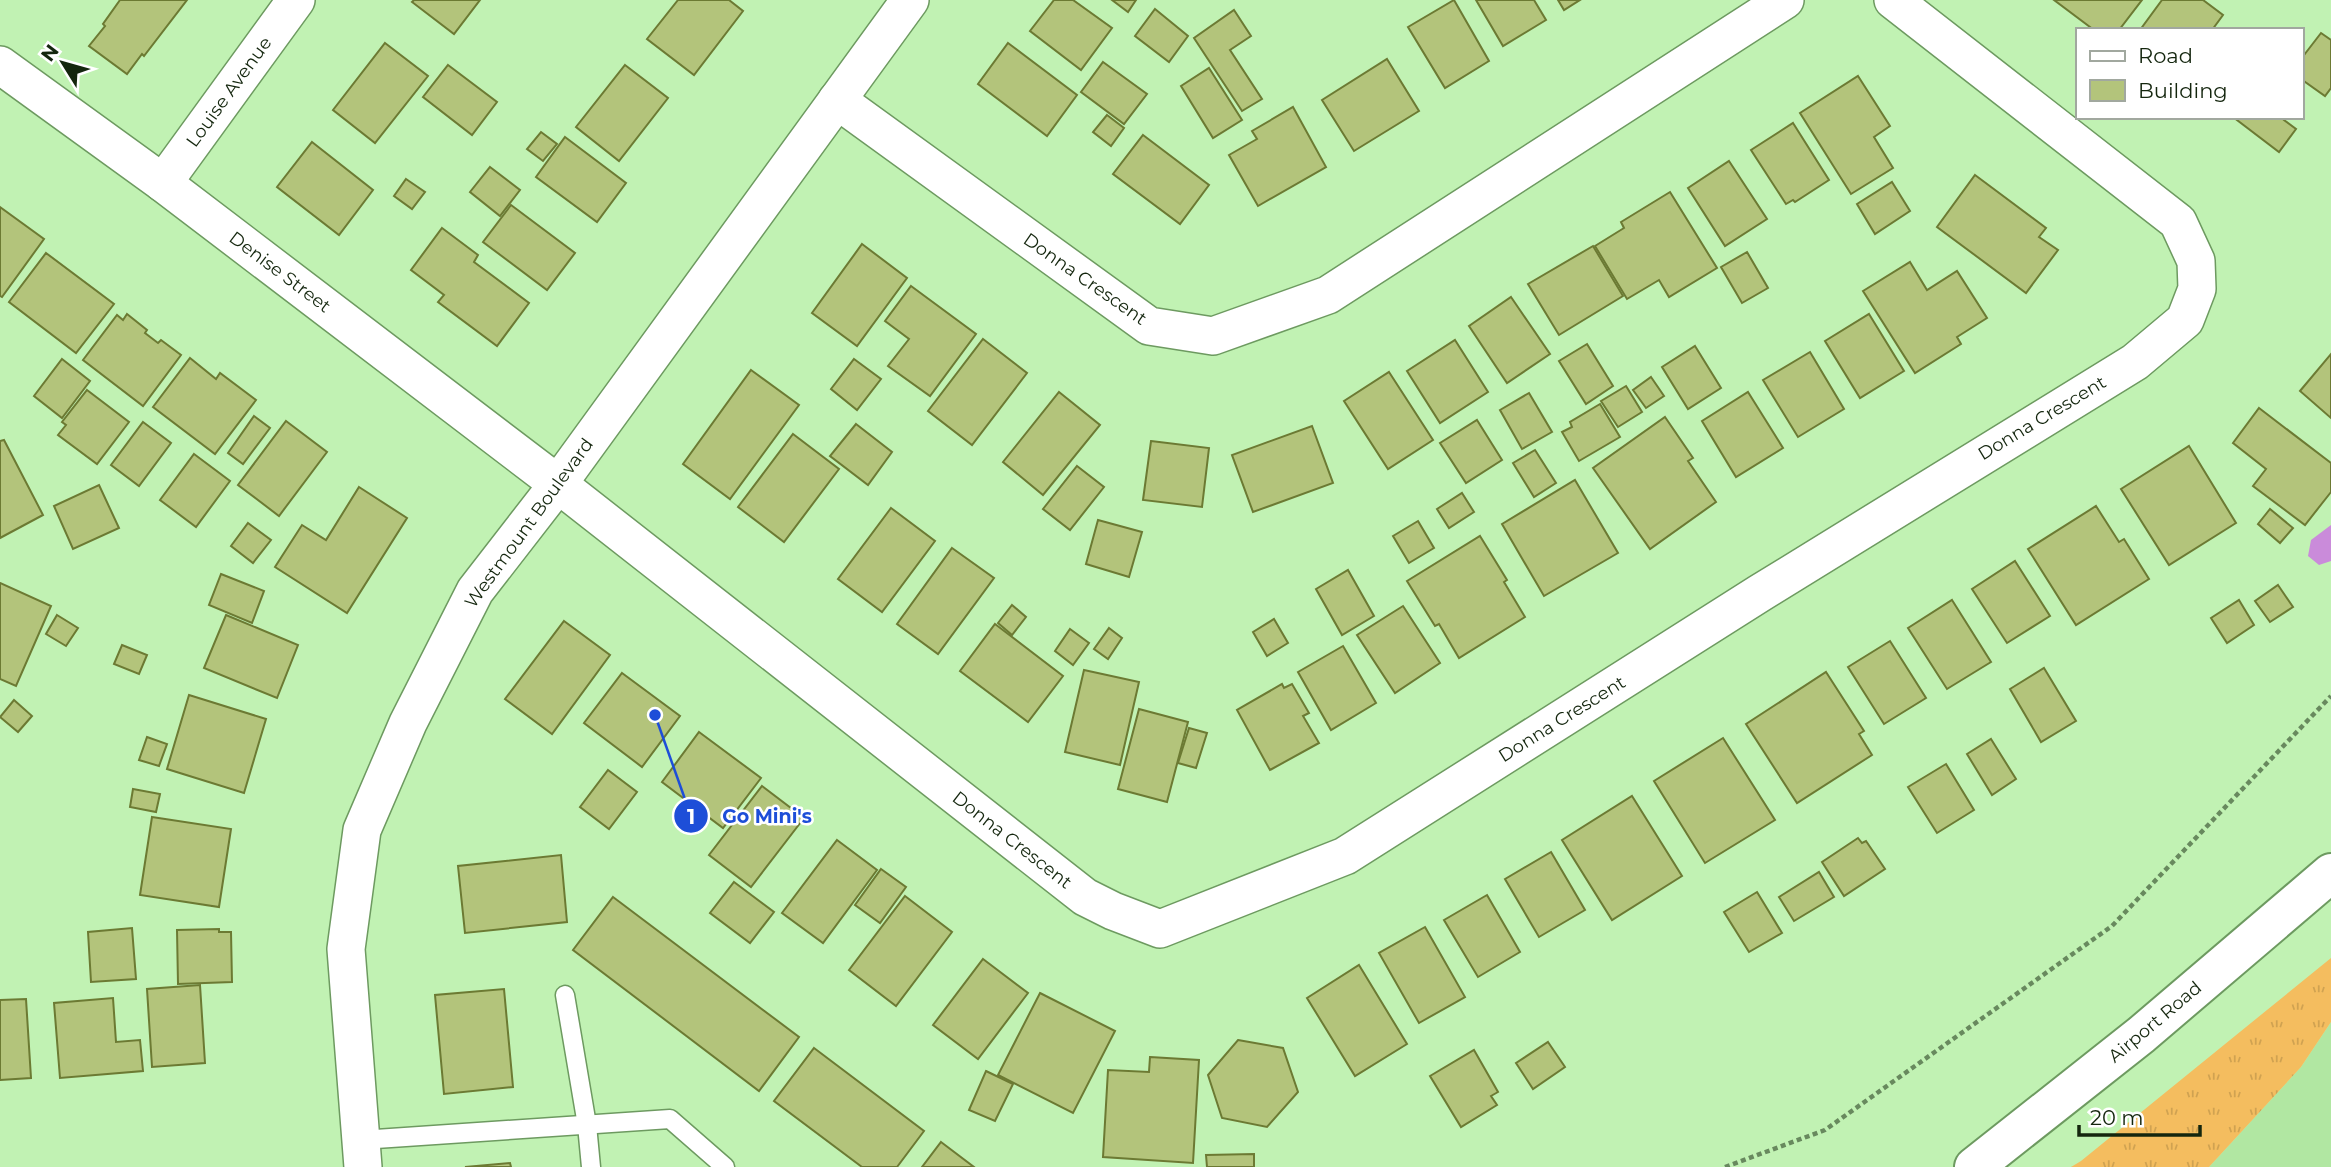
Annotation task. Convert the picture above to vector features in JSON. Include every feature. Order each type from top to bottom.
[{"type":"main road","name":"Airport Road","points":[[1974,1167],[2141,1035],[2331,873]]},
{"type":"street","name":"Louise Avenue","points":[[163,183],[296,0]]},
{"type":"street","name":"Westmount Boulevard","points":[[362,1154],[346,948],[362,830],[408,723],[475,591],[558,484],[910,0]]},
{"type":"street","name":"Donna Crescent","points":[[837,100],[1149,326],[1213,336],[1328,295],[1785,0]]},
{"type":"street","name":"Donna Crescent","points":[[558,484],[1085,897],[1160,929],[1345,856],[1772,586],[2134,362],[2185,320],[2197,289],[2196,261],[2178,222],[1892,0]]},
{"type":"street","name":"Denise Street","points":[[0,65],[163,183],[558,484]]},
{"type":"lane","points":[[565,995],[587,1125],[591,1167]]},
{"type":"lane","points":[[362,1154],[587,1125],[670,1119],[725,1167]]},
{"type":"path","points":[[1725,1167],[1825,1129],[2112,926],[2331,696]]},
{"type":"shaded area","points":[[2331,525],[2331,561],[2319,565],[2308,556],[2311,540]]},
{"type":"shaded area","points":[[2331,1022],[2331,1167],[2209,1167],[2301,1067]]},
{"type":"green space","points":[[2331,958],[2331,1022],[2301,1067],[2209,1167],[2071,1167],[2081,1161]]},
{"type":"building","points":[[120,0],[187,0],[127,74],[89,46]]},
{"type":"building","points":[[480,0],[454,34],[412,2]]},
{"type":"building","points":[[678,0],[729,0],[743,11],[694,75],[647,39]]},
{"type":"building","points":[[1054,0],[1073,0],[1112,28],[1081,70],[1030,31]]},
{"type":"building","points":[[1112,0],[1136,0],[1128,12]]},
{"type":"building","points":[[1454,0],[1489,61],[1445,88],[1408,27]]},
{"type":"building","points":[[1476,0],[1534,0],[1546,20],[1503,46]]},
{"type":"building","points":[[1558,0],[1580,0],[1564,10]]},
{"type":"building","points":[[2054,0],[2142,0],[2121,28],[2091,28]]},
{"type":"building","points":[[2162,0],[2203,0],[2223,15],[2213,28],[2141,28]]},
{"type":"building","points":[[1155,9],[1188,36],[1169,62],[1135,36]]},
{"type":"building","points":[[1234,10],[1251,36],[1230,50],[1262,99],[1242,111],[1194,38]]},
{"type":"building","points":[[2321,33],[2331,40],[2331,88],[2325,96],[2303,80],[2303,56]]},
{"type":"building","points":[[385,43],[428,76],[375,143],[333,110]]},
{"type":"building","points":[[1008,43],[1077,95],[1047,136],[978,84]]},
{"type":"building","points":[[1387,59],[1419,111],[1354,151],[1322,100]]},
{"type":"building","points":[[1103,62],[1147,94],[1124,124],[1081,92]]},
{"type":"building","points":[[448,65],[497,102],[472,135],[423,97]]},
{"type":"building","points":[[625,65],[668,98],[619,161],[576,127]]},
{"type":"building","points":[[1209,68],[1242,120],[1213,138],[1181,86]]},
{"type":"building","points":[[1858,76],[1890,126],[1874,137],[1893,168],[1851,194],[1800,113]]},
{"type":"building","points":[[1293,107],[1326,167],[1258,206],[1229,155],[1257,139],[1252,131]]},
{"type":"building","points":[[1107,115],[1124,128],[1111,146],[1093,132]]},
{"type":"building","points":[[2236,119],[2285,119],[2296,129],[2279,152]]},
{"type":"building","points":[[1793,123],[1829,180],[1795,202],[1793,200],[1786,204],[1751,150]]},
{"type":"building","points":[[541,132],[557,144],[543,161],[527,149]]},
{"type":"building","points":[[1143,135],[1209,185],[1180,224],[1113,174]]},
{"type":"building","points":[[565,137],[626,183],[597,222],[536,177]]},
{"type":"building","points":[[312,142],[373,190],[339,235],[277,187]]},
{"type":"building","points":[[1729,161],[1767,219],[1725,246],[1688,188]]},
{"type":"building","points":[[490,167],[520,190],[500,216],[470,192]]},
{"type":"building","points":[[1975,175],[2046,228],[2039,237],[2058,250],[2026,293],[1937,227]]},
{"type":"building","points":[[406,179],[425,192],[412,209],[394,196]]},
{"type":"building","points":[[1892,182],[1910,211],[1875,234],[1857,204]]},
{"type":"building","points":[[1670,192],[1717,268],[1669,297],[1659,280],[1627,299],[1595,246],[1624,228],[1621,222]]},
{"type":"building","points":[[511,205],[575,253],[547,290],[483,242]]},
{"type":"building","points":[[0,207],[44,239],[2,297],[0,296]]},
{"type":"building","points":[[442,228],[478,255],[474,262],[529,303],[497,346],[438,302],[444,295],[411,270]]},
{"type":"building","points":[[862,244],[907,278],[857,346],[812,313]]},
{"type":"building","points":[[1593,246],[1623,296],[1559,335],[1528,284]]},
{"type":"building","points":[[1747,252],[1768,288],[1742,303],[1721,267]]},
{"type":"building","points":[[46,253],[114,304],[76,353],[9,302]]},
{"type":"building","points":[[1910,262],[1927,290],[1957,271],[1987,318],[1957,337],[1961,344],[1915,373],[1863,291]]},
{"type":"building","points":[[911,286],[976,334],[930,396],[888,366],[909,339],[885,321]]},
{"type":"building","points":[[1511,297],[1550,354],[1507,383],[1469,326]]},
{"type":"building","points":[[127,314],[158,343],[161,340],[181,355],[143,406],[83,360],[117,315],[123,320]]},
{"type":"building","points":[[1869,314],[1904,371],[1860,398],[1825,341]]},
{"type":"building","points":[[983,339],[1027,373],[972,445],[928,411]]},
{"type":"building","points":[[1455,340],[1488,392],[1440,423],[1407,371]]},
{"type":"building","points":[[1587,344],[1613,386],[1586,404],[1559,361]]},
{"type":"building","points":[[1695,346],[1721,388],[1688,409],[1662,367]]},
{"type":"building","points":[[1810,352],[1844,409],[1798,437],[1763,380]]},
{"type":"building","points":[[2331,354],[2331,418],[2300,391]]},
{"type":"building","points":[[190,358],[216,379],[220,373],[256,400],[215,454],[153,407]]},
{"type":"building","points":[[62,359],[90,381],[62,418],[34,396]]},
{"type":"building","points":[[854,359],[881,379],[857,410],[831,389]]},
{"type":"building","points":[[751,370],[799,405],[730,499],[683,464]]},
{"type":"building","points":[[1389,372],[1433,440],[1388,469],[1344,401]]},
{"type":"building","points":[[1651,377],[1664,396],[1646,408],[1633,390]]},
{"type":"building","points":[[1626,386],[1642,412],[1618,427],[1601,401]]},
{"type":"building","points":[[87,390],[129,422],[97,464],[58,435],[66,425],[62,422]]},
{"type":"building","points":[[1059,392],[1100,425],[1043,495],[1003,462]]},
{"type":"building","points":[[1748,392],[1783,448],[1736,477],[1702,421]]},
{"type":"building","points":[[1529,393],[1552,432],[1522,449],[1500,410]]},
{"type":"building","points":[[1600,404],[1620,437],[1579,461],[1562,432],[1572,427],[1570,422]]},
{"type":"building","points":[[2259,408],[2331,463],[2331,492],[2305,525],[2253,486],[2266,469],[2233,443]]},
{"type":"building","points":[[254,416],[270,428],[243,464],[228,453]]},
{"type":"building","points":[[1665,417],[1693,458],[1688,461],[1716,502],[1650,549],[1593,468]]},
{"type":"building","points":[[1477,420],[1502,460],[1466,483],[1440,443]]},
{"type":"building","points":[[286,421],[327,452],[279,516],[238,485]]},
{"type":"building","points":[[143,422],[171,443],[139,486],[111,465]]},
{"type":"building","points":[[856,424],[892,452],[868,485],[830,456]]},
{"type":"building","points":[[1312,426],[1333,483],[1253,512],[1232,455]]},
{"type":"building","points":[[793,434],[839,469],[784,542],[738,507]]},
{"type":"building","points":[[4,440],[43,515],[0,538],[0,441]]},
{"type":"building","points":[[1151,441],[1209,448],[1202,507],[1143,500]]},
{"type":"building","points":[[2189,446],[2236,523],[2169,565],[2121,489]]},
{"type":"building","points":[[1535,450],[1556,483],[1534,497],[1513,463]]},
{"type":"building","points":[[194,454],[230,481],[196,527],[160,500]]},
{"type":"building","points":[[1077,466],[1104,487],[1070,530],[1043,509]]},
{"type":"building","points":[[1575,480],[1618,553],[1544,596],[1502,524]]},
{"type":"building","points":[[99,485],[119,528],[73,549],[54,506]]},
{"type":"building","points":[[359,487],[407,518],[347,613],[275,567],[302,525],[326,540]]},
{"type":"building","points":[[1462,493],[1474,512],[1449,528],[1437,509]]},
{"type":"building","points":[[2096,506],[2119,542],[2124,539],[2149,579],[2076,625],[2028,549]]},
{"type":"building","points":[[891,508],[935,541],[882,612],[838,579]]},
{"type":"building","points":[[2270,509],[2293,528],[2280,543],[2258,524]]},
{"type":"building","points":[[1098,520],[1142,532],[1129,577],[1086,564]]},
{"type":"building","points":[[1418,521],[1434,548],[1409,563],[1393,536]]},
{"type":"building","points":[[248,523],[271,540],[253,563],[231,546]]},
{"type":"building","points":[[1480,536],[1507,580],[1504,582],[1525,617],[1459,658],[1439,624],[1435,626],[1407,581]]},
{"type":"building","points":[[952,548],[994,578],[938,654],[897,624]]},
{"type":"building","points":[[2015,561],[2050,616],[2007,643],[1972,589]]},
{"type":"building","points":[[1348,570],[1374,616],[1342,635],[1316,589]]},
{"type":"building","points":[[221,574],[264,591],[252,623],[209,605]]},
{"type":"building","points":[[0,583],[51,606],[16,686],[0,679]]},
{"type":"building","points":[[2278,585],[2293,607],[2270,622],[2255,601]]},
{"type":"building","points":[[1952,600],[1991,662],[1947,689],[1908,628]]},
{"type":"building","points":[[2239,600],[2254,625],[2227,643],[2211,618]]},
{"type":"building","points":[[1012,605],[1026,617],[1012,635],[998,623]]},
{"type":"building","points":[[1403,606],[1440,663],[1395,693],[1357,635]]},
{"type":"building","points":[[57,615],[78,628],[66,646],[46,634]]},
{"type":"building","points":[[226,615],[298,645],[277,698],[204,668]]},
{"type":"building","points":[[1274,619],[1288,643],[1267,656],[1253,632]]},
{"type":"building","points":[[564,621],[610,655],[552,734],[505,699]]},
{"type":"building","points":[[995,624],[1063,676],[1028,722],[960,671]]},
{"type":"building","points":[[1109,628],[1122,638],[1108,659],[1094,649]]},
{"type":"building","points":[[1070,629],[1089,643],[1073,665],[1055,651]]},
{"type":"building","points":[[1890,641],[1926,698],[1884,724],[1848,667]]},
{"type":"building","points":[[122,645],[147,655],[139,674],[114,664]]},
{"type":"building","points":[[1343,646],[1376,703],[1331,730],[1298,672]]},
{"type":"building","points":[[2044,668],[2076,721],[2041,742],[2010,689]]},
{"type":"building","points":[[1084,670],[1139,682],[1120,765],[1065,752]]},
{"type":"building","points":[[1826,672],[1864,731],[1859,734],[1872,755],[1797,803],[1746,724]]},
{"type":"building","points":[[622,673],[680,716],[642,767],[584,723]]},
{"type":"building","points":[[1282,684],[1284,688],[1292,684],[1309,713],[1303,716],[1319,743],[1270,770],[1237,710]]},
{"type":"building","points":[[189,695],[266,719],[244,793],[167,769]]},
{"type":"building","points":[[14,700],[32,716],[18,732],[0,717]]},
{"type":"building","points":[[1139,709],[1188,722],[1167,802],[1118,789]]},
{"type":"building","points":[[1189,728],[1207,733],[1196,768],[1178,763]]},
{"type":"building","points":[[699,732],[761,778],[723,828],[662,782]]},
{"type":"building","points":[[147,737],[167,744],[159,766],[139,760]]},
{"type":"building","points":[[1723,738],[1775,820],[1705,863],[1654,781]]},
{"type":"building","points":[[1991,739],[2016,779],[1992,795],[1967,754]]},
{"type":"building","points":[[1946,764],[1974,810],[1937,833],[1908,787]]},
{"type":"building","points":[[608,770],[637,792],[609,829],[580,807]]},
{"type":"building","points":[[762,786],[804,818],[751,887],[709,855]]},
{"type":"building","points":[[133,789],[160,794],[156,812],[130,807]]},
{"type":"building","points":[[1632,796],[1682,876],[1612,920],[1562,840]]},
{"type":"building","points":[[152,817],[231,829],[219,907],[140,895]]},
{"type":"building","points":[[1858,838],[1862,843],[1866,841],[1885,869],[1844,896],[1822,862]]},
{"type":"building","points":[[837,840],[877,870],[823,943],[782,913]]},
{"type":"building","points":[[1551,852],[1585,910],[1539,937],[1505,879]]},
{"type":"building","points":[[561,855],[567,922],[465,933],[458,866]]},
{"type":"building","points":[[881,869],[906,887],[880,923],[855,905]]},
{"type":"building","points":[[1819,872],[1834,897],[1794,921],[1779,897]]},
{"type":"building","points":[[734,882],[774,912],[750,943],[710,913]]},
{"type":"building","points":[[1757,892],[1782,933],[1749,952],[1724,912]]},
{"type":"building","points":[[1487,895],[1520,952],[1478,977],[1444,920]]},
{"type":"building","points":[[905,896],[952,932],[896,1006],[849,970]]},
{"type":"building","points":[[613,897],[799,1037],[759,1091],[573,950]]},
{"type":"building","points":[[1425,927],[1465,997],[1419,1023],[1379,953]]},
{"type":"building","points":[[132,928],[136,979],[91,982],[88,932]]},
{"type":"building","points":[[219,929],[219,932],[231,932],[232,982],[178,984],[177,930]]},
{"type":"building","points":[[983,959],[1028,993],[978,1059],[933,1025]]},
{"type":"building","points":[[1359,965],[1407,1044],[1355,1076],[1307,998]]},
{"type":"building","points":[[200,985],[205,1063],[152,1067],[147,989]]},
{"type":"building","points":[[504,989],[513,1087],[444,1094],[435,995]]},
{"type":"building","points":[[1040,993],[1115,1031],[1073,1113],[998,1075]]},
{"type":"building","points":[[113,998],[116,1042],[140,1040],[143,1071],[60,1078],[54,1003]]},
{"type":"building","points":[[26,999],[31,1078],[0,1080],[0,1000]]},
{"type":"building","points":[[1238,1040],[1283,1048],[1298,1092],[1267,1127],[1222,1118],[1208,1075]]},
{"type":"building","points":[[1548,1042],[1565,1067],[1533,1089],[1516,1063]]},
{"type":"building","points":[[814,1048],[924,1131],[897,1167],[862,1167],[774,1101]]},
{"type":"building","points":[[1474,1050],[1498,1092],[1491,1096],[1497,1105],[1461,1127],[1430,1076]]},
{"type":"building","points":[[1150,1057],[1199,1060],[1193,1163],[1103,1157],[1108,1070],[1149,1072]]},
{"type":"building","points":[[986,1071],[1013,1084],[995,1121],[969,1110]]},
{"type":"building","points":[[941,1142],[974,1167],[922,1167]]},
{"type":"building","points":[[1254,1154],[1254,1167],[1207,1167],[1206,1155]]},
{"type":"building","points":[[510,1163],[511,1167],[465,1167]]},
{"type":"place","name":"Go Mini's","points":[[655,715]]}]
